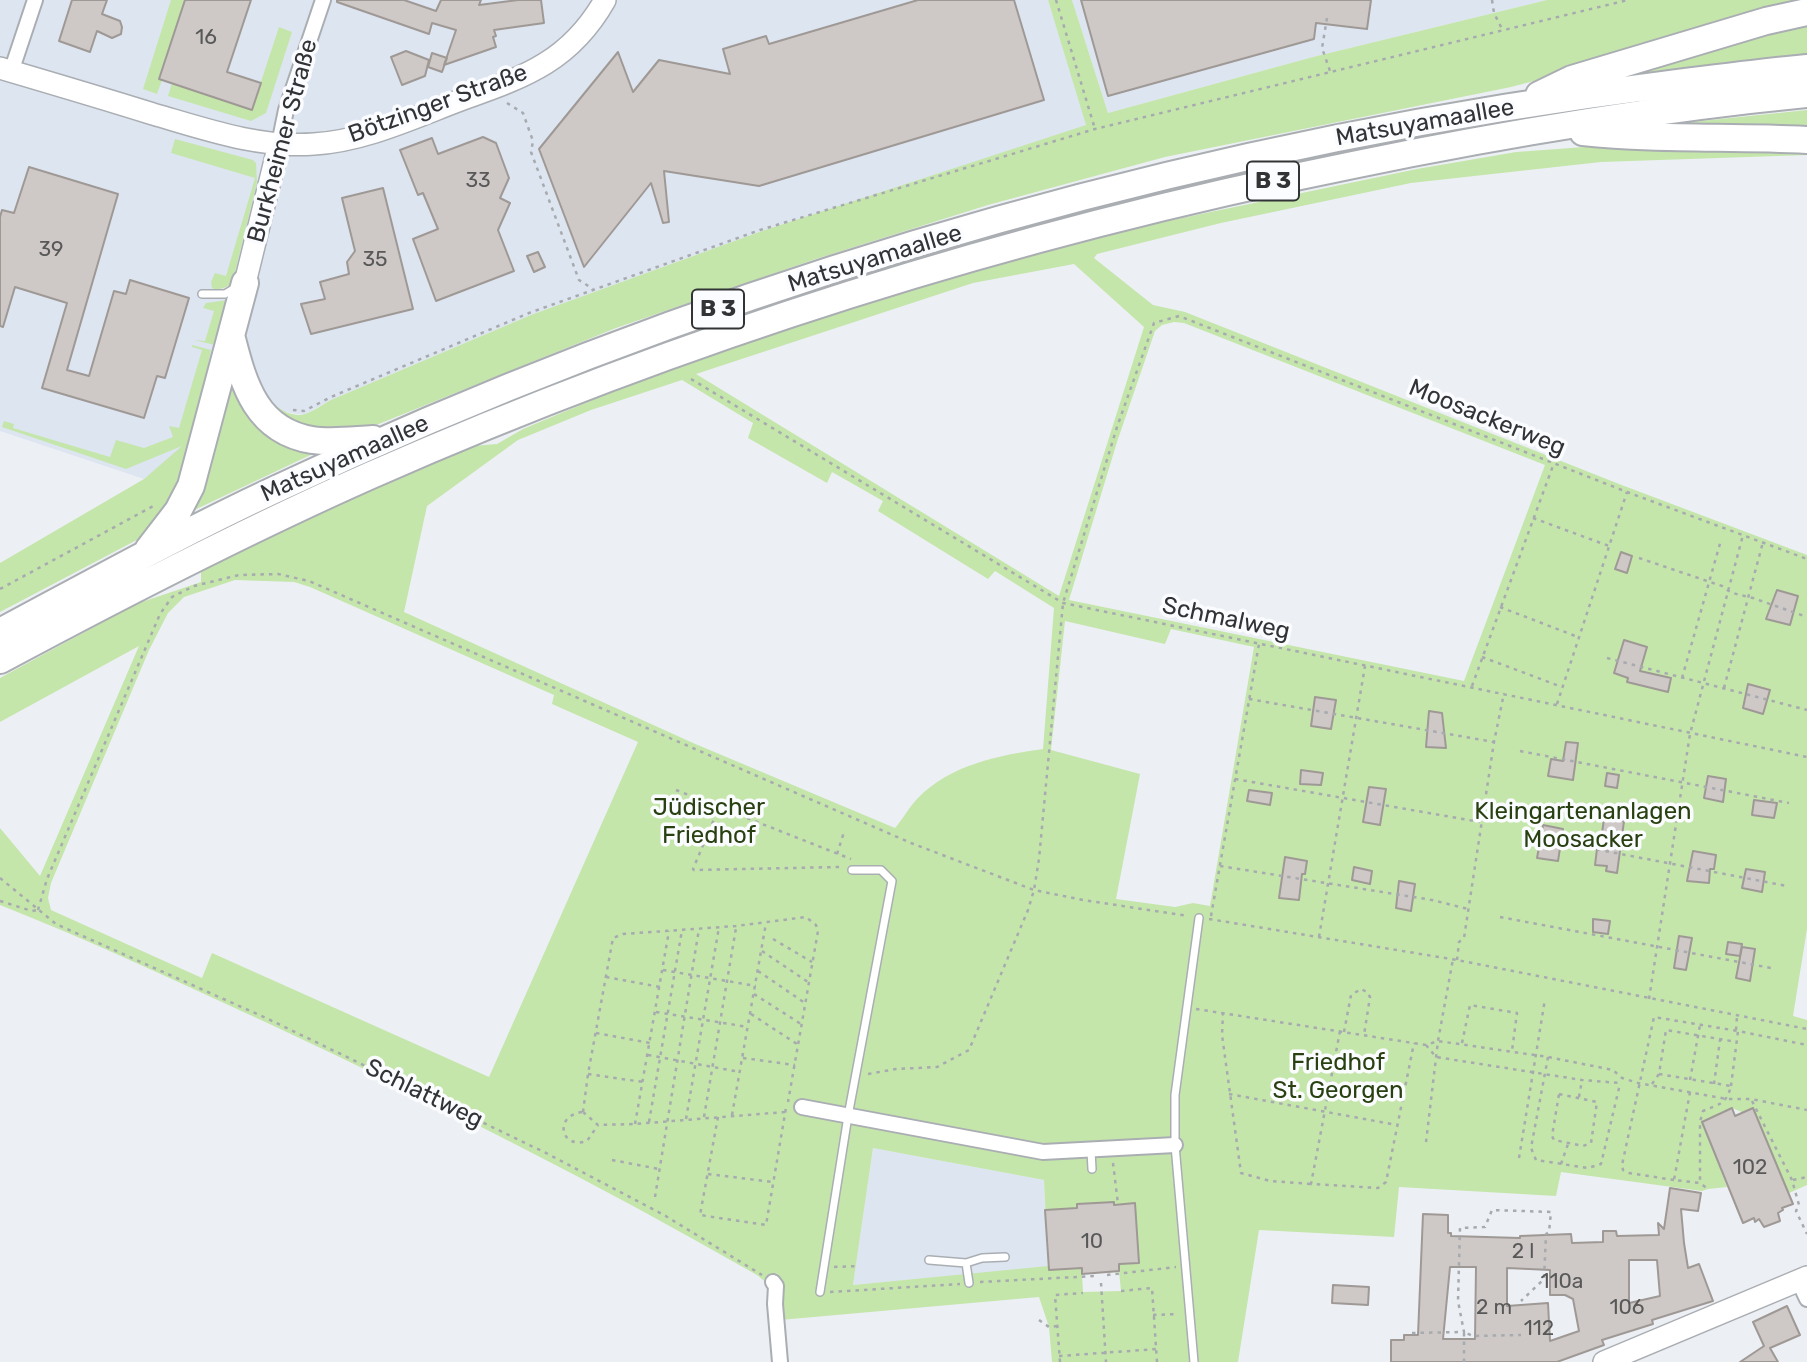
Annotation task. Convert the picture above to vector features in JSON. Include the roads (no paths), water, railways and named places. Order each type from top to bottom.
[{"type":"highway","points":[[1515,106],[1572,79],[1766,21],[1807,12]]},
{"type":"highway","name":"Matsuyamaallee","points":[[0,632],[270,492],[388,438],[510,387],[742,300],[944,237],[1111,190],[1318,142],[1515,106],[1651,86],[1807,68]]},
{"type":"highway","name":"Matsuyamaallee","points":[[0,660],[162,575],[368,476],[648,363],[903,277],[1126,215],[1313,173],[1633,114],[1807,94]]},
{"type":"highway","points":[[1546,128],[1635,138],[1755,137],[1807,140]]},
{"type":"highway","points":[[142,557],[178,511],[191,486],[245,283]]},
{"type":"highway","points":[[232,339],[249,395],[261,412],[277,426],[313,440],[388,438]]},
{"type":"street","points":[[6,70],[35,0]]},
{"type":"street","name":"Burkheimer Straße","points":[[245,283],[286,110],[323,0]]},
{"type":"street","name":"Bötzinger Straße","points":[[6,70],[236,138],[279,144],[316,144],[366,134],[508,83],[550,62],[576,39],[605,0]]},
{"type":"street","points":[[802,1107],[1043,1152],[1175,1145]]},
{"type":"street","points":[[773,1282],[776,1286],[780,1362]]},
{"type":"street","points":[[1604,1362],[1804,1286]]},
{"type":"lane","points":[[202,294],[225,294],[245,283]]},
{"type":"lane","points":[[820,1292],[848,1116],[858,1075],[892,881],[881,870],[852,868]]},
{"type":"lane","points":[[1194,1362],[1175,1145],[1175,1094],[1199,918]]},
{"type":"lane","points":[[1091,1151],[1092,1169]]},
{"type":"lane","points":[[929,1260],[966,1263],[982,1258],[1005,1257]]},
{"type":"lane","points":[[966,1263],[969,1283]]},
{"type":"park label","name":"Jüdischer Friedhof","points":[[709,822]]},
{"type":"park label","name":"Kleingartenanlagen Moosacker","points":[[1583,826]]},
{"type":"park label","name":"Friedhof St. Georgen","points":[[1338,1077]]}]
